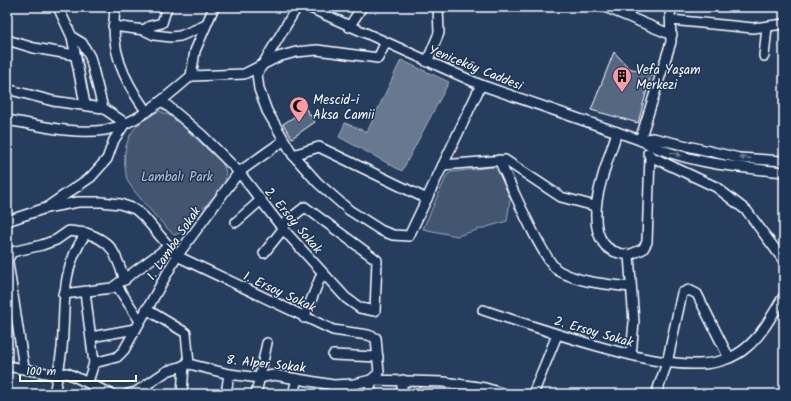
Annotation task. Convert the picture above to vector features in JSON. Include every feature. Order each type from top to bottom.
[{"type":"street","points":[[58,7],[72,37],[85,104]]},
{"type":"street","points":[[115,7],[112,26],[118,60],[133,92],[146,111]]},
{"type":"street","points":[[144,30],[150,26],[162,23],[168,7]]},
{"type":"street","points":[[191,76],[195,51],[204,26],[214,7]]},
{"type":"street","points":[[297,7],[260,67],[257,74],[259,89],[283,141],[293,156],[309,174],[349,210],[382,231],[393,236],[409,236],[481,86]]},
{"type":"street","name":"Yeniceköy Caddesi","points":[[308,7],[385,44],[481,86],[640,140],[654,148],[701,161],[784,172]]},
{"type":"street","points":[[349,27],[362,7]]},
{"type":"street","points":[[427,62],[438,32],[438,7]]},
{"type":"street","points":[[605,7],[672,35]]},
{"type":"street","points":[[670,7],[672,35],[640,140],[650,156],[716,187],[747,211],[784,261]]},
{"type":"street","points":[[671,20],[753,28],[784,24]]},
{"type":"street","points":[[112,26],[144,30],[154,35],[171,37],[180,36],[204,26]]},
{"type":"street","points":[[764,56],[767,26]]},
{"type":"street","points":[[72,37],[82,44],[90,57],[103,108]]},
{"type":"street","points":[[7,40],[34,48],[75,55]]},
{"type":"street","points":[[7,120],[82,131],[106,130],[125,123],[162,101],[191,76],[244,74],[278,57],[296,52],[317,50],[378,58],[385,44]]},
{"type":"street","points":[[7,89],[53,101],[85,104],[103,108],[125,123]]},
{"type":"street","name":"2. Ersoy Sokak","points":[[162,101],[202,135],[239,172],[283,229],[346,298],[360,308],[375,311],[377,260],[305,207],[286,221],[283,229]]},
{"type":"street","points":[[7,221],[46,208],[91,177],[107,159],[114,140],[125,123]]},
{"type":"street","points":[[617,132],[595,206],[599,232],[604,245],[616,253],[629,255],[643,249],[647,242],[650,156]]},
{"type":"street","name":"Yeniceköy Caddesi","points":[[640,140],[653,138],[739,158],[784,161]]},
{"type":"street","name":"1. Lamba Sokak","points":[[94,363],[117,357],[124,350],[177,256],[239,172],[283,141]]},
{"type":"street","points":[[293,156],[318,147],[427,199]]},
{"type":"street","points":[[499,160],[545,256],[558,271],[592,283],[631,287]]},
{"type":"street","points":[[443,165],[505,160],[561,198],[595,206]]},
{"type":"street","points":[[236,222],[261,200]]},
{"type":"street","name":"1. Ersoy Sokak","points":[[46,208],[78,202],[100,202],[120,204],[135,209],[144,217],[177,256],[304,318],[333,330],[368,335],[376,338],[378,357]]},
{"type":"street","points":[[264,253],[283,229]]},
{"type":"street","points":[[24,368],[7,258],[12,252],[56,240],[69,231],[86,233],[101,238],[114,251],[121,283],[138,325],[91,337]]},
{"type":"street","points":[[54,394],[62,348],[63,294],[66,278],[76,248],[86,233]]},
{"type":"street","points":[[63,294],[103,290],[121,283],[168,247]]},
{"type":"street","points":[[629,255],[634,322],[631,355]]},
{"type":"street","points":[[304,318],[322,273]]},
{"type":"street","points":[[656,394],[667,362],[682,293],[689,290],[697,294],[729,358]]},
{"type":"street","points":[[85,292],[94,363],[88,382]]},
{"type":"street","name":"2. Ersoy Sokak","points":[[483,310],[557,335],[631,355],[667,362],[700,364],[721,361],[747,348],[761,332],[784,296]]},
{"type":"street","points":[[146,309],[186,334],[187,364],[182,394]]},
{"type":"street","points":[[533,394],[557,335]]},
{"type":"street","points":[[256,394],[267,343]]},
{"type":"street","points":[[333,355],[378,357],[379,373],[371,380],[370,394]]},
{"type":"street","points":[[128,394],[136,392],[167,370],[187,364]]},
{"type":"street","name":"8. Alper Sokak","points":[[187,364],[229,374],[259,378],[274,375],[333,385],[354,384],[371,380],[444,382],[505,394]]},
{"type":"street","points":[[7,366],[58,375],[67,373],[111,394]]},
{"type":"street","points":[[226,394],[229,374]]},
{"type":"street","points":[[293,394],[296,379]]},
{"type":"street","points":[[401,394],[404,380]]},
{"type":"green space","name":"Lambalı Park","points":[[160,111],[174,118],[220,161],[226,172],[225,184],[182,232],[174,235],[150,210],[132,188],[127,180],[125,167],[126,148],[132,132],[144,120]]},
{"type":"green space","points":[[501,166],[511,194],[507,221],[457,236],[423,229],[447,175],[451,172]]},
{"type":"shaded area","points":[[401,60],[449,82],[402,171],[339,137],[345,123],[367,132]]},
{"type":"building","name":"Vefa Yaşam Merkezi","points":[[614,52],[629,68],[651,75],[638,123],[591,110]]},
{"type":"building","name":"Mescid-i Aksa Camii","points":[[306,109],[315,122],[292,138],[283,124]]},
{"type":"place","name":"Vefa Yaşam Merkezi","points":[[622,93]]},
{"type":"place","name":"Mescid-i Aksa Camii","points":[[299,123]]}]
